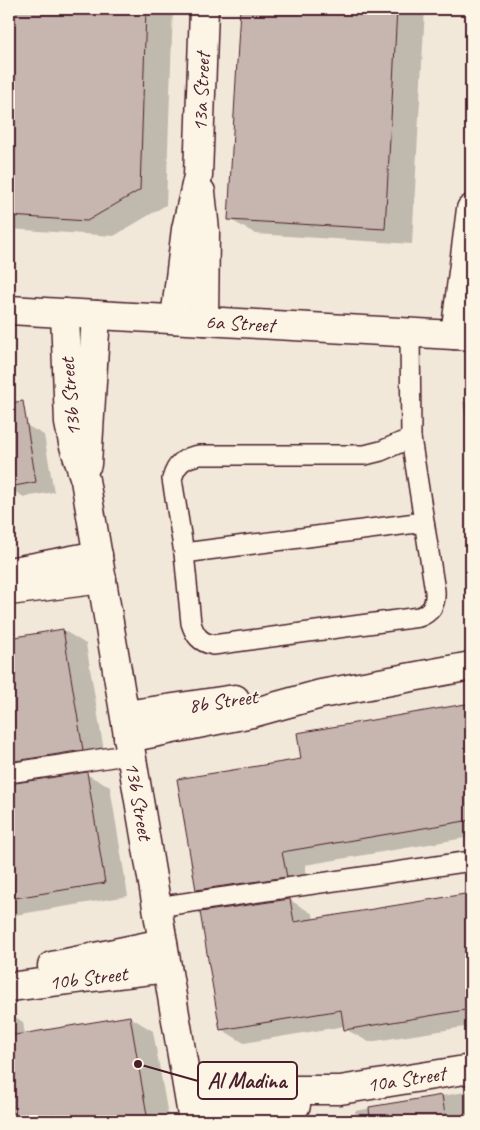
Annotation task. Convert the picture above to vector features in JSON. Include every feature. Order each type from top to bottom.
[{"type":"street","name":"13a Street","points":[[175,319],[187,220],[198,176],[204,9]]},
{"type":"street","name":"13a Street","points":[[198,176],[206,231],[204,321]]},
{"type":"street","points":[[463,336],[471,209]]},
{"type":"street","name":"6a Street","points":[[9,310],[463,336]]},
{"type":"street","name":"13b Street","points":[[65,313],[69,423],[73,443],[85,480],[192,1111]]},
{"type":"street","name":"13b Street","points":[[85,480],[96,315]]},
{"type":"street","points":[[9,572],[100,567]]},
{"type":"street","points":[[9,591],[100,567]]},
{"type":"street","name":"8b Street","points":[[128,736],[260,711],[321,694],[471,666]]},
{"type":"street","name":"10b Street","points":[[9,977],[44,968],[165,956]]},
{"type":"street","name":"10b Street","points":[[9,987],[165,956]]},
{"type":"street","name":"10a Street","points":[[192,1111],[290,1090],[340,1090],[471,1069]]},
{"type":"street","name":"10a Street","points":[[216,1121],[292,1106],[340,1090]]},
{"type":"lane","points":[[410,333],[411,438],[436,600],[433,608],[427,614],[419,617],[214,645],[205,643],[198,638],[194,631],[172,479],[181,461],[190,456],[200,455],[365,455],[381,452],[411,438]]},
{"type":"lane","points":[[184,552],[424,522]]},
{"type":"lane","points":[[9,774],[128,736]]},
{"type":"lane","points":[[157,908],[471,861]]},
{"type":"building","points":[[9,9],[146,9],[140,190],[87,221],[9,216]]},
{"type":"building","points":[[240,9],[397,9],[385,229],[228,220]]},
{"type":"building","points":[[23,401],[36,482],[9,487],[9,403]]},
{"type":"building","points":[[63,629],[83,750],[9,762],[9,638]]},
{"type":"building","points":[[471,703],[471,820],[282,852],[287,877],[196,890],[177,779],[301,759],[297,733]]},
{"type":"building","points":[[87,772],[105,883],[15,898],[9,859],[9,784]]},
{"type":"building","points":[[471,893],[471,1009],[344,1030],[341,1010],[220,1030],[200,912],[290,899],[294,922]]},
{"type":"building","points":[[130,1016],[148,1121],[55,1121],[54,1114],[9,1121],[9,1036]]},
{"type":"building","points":[[442,1095],[446,1121],[370,1121],[369,1107]]},
{"type":"place","name":"Al Madina","points":[[138,1064]]}]
